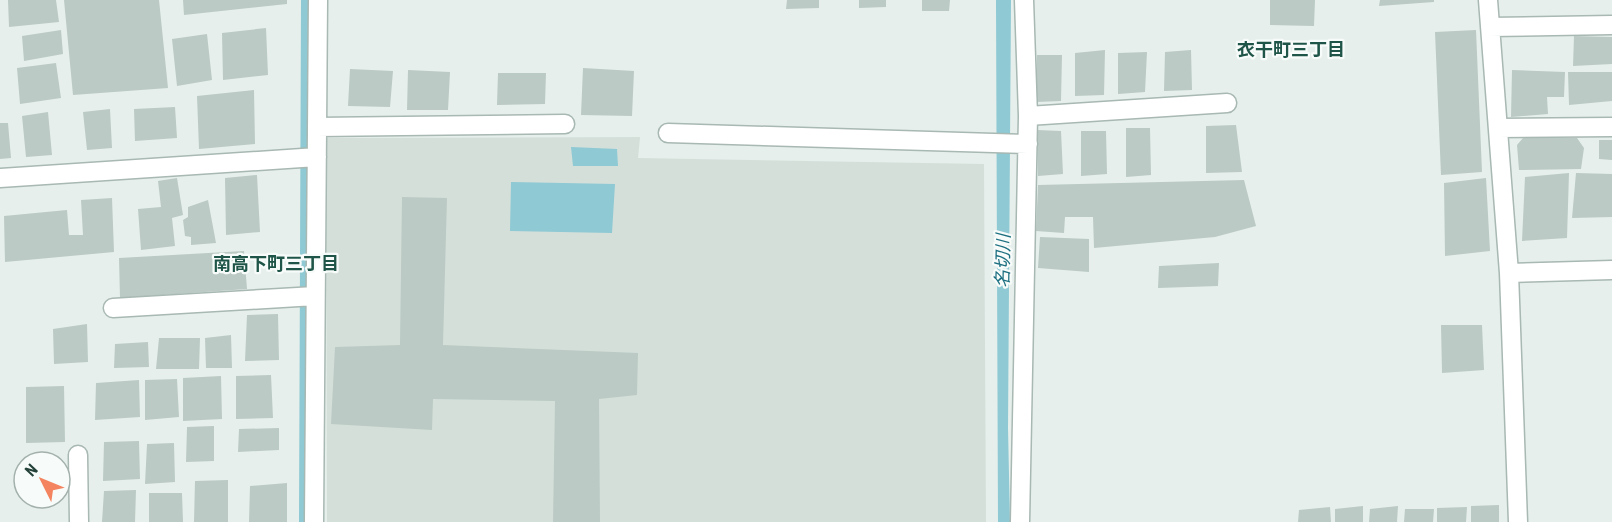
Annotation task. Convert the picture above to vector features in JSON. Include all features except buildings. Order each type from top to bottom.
[{"type":"street","points":[[314,522],[318,0]]},
{"type":"street","points":[[1020,522],[1028,144],[1024,0]]},
{"type":"street","points":[[1488,0],[1509,273],[1518,522]]},
{"type":"street","points":[[1490,27],[1612,25]]},
{"type":"street","points":[[1028,116],[1227,103]]},
{"type":"street","points":[[317,127],[566,124]]},
{"type":"street","points":[[1498,128],[1612,127]]},
{"type":"street","points":[[668,133],[1028,144]]},
{"type":"street","points":[[0,178],[317,157]]},
{"type":"street","points":[[1509,273],[1612,270]]},
{"type":"street","points":[[113,308],[315,296]]},
{"type":"street","points":[[78,455],[79,522]]},
{"type":"shaded area","points":[[640,137],[638,158],[984,164],[986,522],[327,522],[326,138]]},
{"type":"water","name":"名切川","points":[[996,0],[1011,0],[1008,428],[1010,522],[998,522]]},
{"type":"water","points":[[571,147],[617,149],[618,166],[573,166]]},
{"type":"water","points":[[511,182],[615,184],[612,233],[510,231]]},
{"type":"waterway","points":[[303,522],[305,0]]},
{"type":"district","name":"衣干町三丁目","points":[[1291,50]]},
{"type":"district","name":"南高下町三丁目","points":[[276,264]]}]
